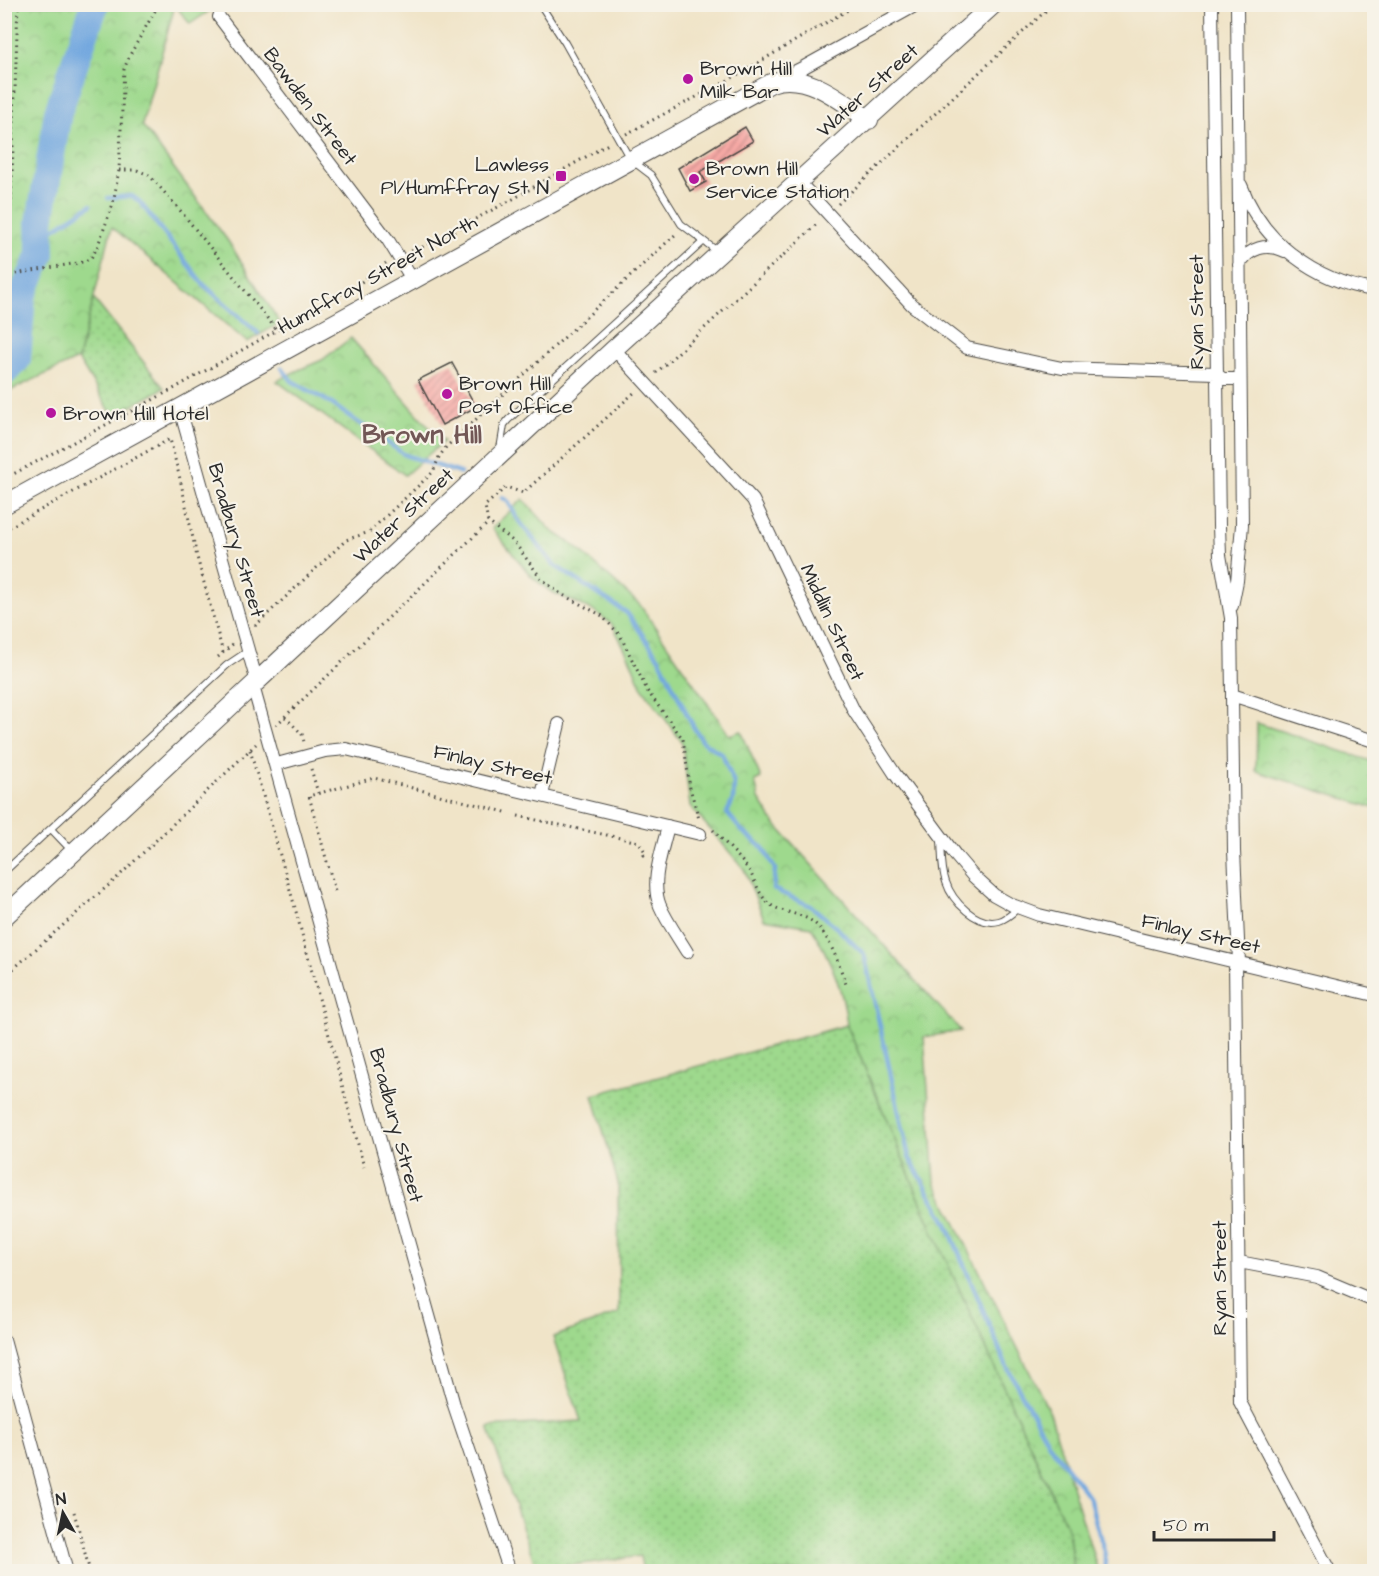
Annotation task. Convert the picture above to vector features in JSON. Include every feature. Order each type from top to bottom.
[{"type":"main road","name":"Water Street","points":[[5,914],[615,349],[994,4]]},
{"type":"main road","name":"Humffray Street North","points":[[4,505],[771,83],[785,79],[803,82],[830,94],[869,120]]},
{"type":"street","points":[[771,83],[804,68],[918,4]]},
{"type":"street","name":"Ryan Street","points":[[1212,4],[1215,373],[1230,545],[1237,962],[1240,1402],[1330,1572]]},
{"type":"street","name":"Ryan Street","points":[[1231,618],[1237,581],[1230,545],[1240,379],[1237,4]]},
{"type":"street","name":"Bawden Street","points":[[219,16],[388,240],[412,279]]},
{"type":"street","points":[[1238,172],[1241,186],[1251,206],[1266,228],[1289,253]]},
{"type":"street","points":[[799,182],[912,306],[967,348],[1062,368],[1215,373],[1223,379],[1240,379]]},
{"type":"street","points":[[1239,265],[1245,256],[1259,248],[1274,247],[1289,253],[1330,279],[1374,290]]},
{"type":"street","name":"Middlin Street","points":[[615,349],[753,500],[854,711],[895,774],[965,869],[994,895],[1018,908]]},
{"type":"street","name":"Bradbury Street","points":[[180,409],[454,1405],[510,1572]]},
{"type":"street","points":[[1232,695],[1374,741]]},
{"type":"street","points":[[542,795],[559,724]]},
{"type":"street","name":"Finlay Street","points":[[277,764],[325,751],[346,749],[668,826],[706,829]]},
{"type":"street","points":[[668,826],[656,879],[657,897],[664,914],[687,952]]},
{"type":"street","name":"Finlay Street","points":[[1018,908],[1039,915],[1374,995]]},
{"type":"street","points":[[1239,1262],[1317,1278],[1374,1301]]},
{"type":"street","points":[[4,1340],[67,1572]]},
{"type":"lane","points":[[540,4],[565,43],[630,159],[651,174],[681,224],[720,254]]},
{"type":"lane","points":[[498,458],[504,425],[508,420],[704,241]]},
{"type":"lane","points":[[4,872],[226,665],[248,651]]},
{"type":"lane","points":[[51,829],[74,852]]},
{"type":"lane","points":[[940,835],[945,882],[952,896],[961,906],[979,918],[990,922],[1006,918],[1018,908]]},
{"type":"path","points":[[5,227],[11,205],[18,4]]},
{"type":"path","points":[[4,276],[73,265],[91,258],[97,248],[113,204],[117,185],[124,69],[159,4]]},
{"type":"path","points":[[4,479],[175,388],[368,278],[397,256],[417,250],[513,199],[618,138],[725,82],[858,4]]},
{"type":"path","points":[[4,977],[118,877],[488,523],[485,506],[506,487],[523,493],[645,383],[1053,4]]},
{"type":"path","points":[[119,170],[137,170],[149,175],[276,329]]},
{"type":"path","points":[[4,186],[12,180]]},
{"type":"path","points":[[223,652],[346,540],[369,532],[433,472],[446,447],[684,227]]},
{"type":"path","points":[[4,530],[170,439],[182,483],[197,557],[226,665]]},
{"type":"path","points":[[487,521],[514,542],[541,578],[561,594],[601,615],[620,635],[648,692],[683,739],[690,788],[702,825],[749,871],[764,899],[772,906],[810,919],[817,926],[826,937],[836,957],[847,987]]},
{"type":"path","points":[[250,750],[297,915],[364,1167]]},
{"type":"path","points":[[335,891],[309,796],[374,778],[509,813]]},
{"type":"path","points":[[697,814],[706,829]]},
{"type":"path","points":[[518,816],[639,842],[645,852],[644,855],[660,859]]},
{"type":"path","points":[[74,1512],[90,1572]]},
{"type":"green space","points":[[4,5],[175,5],[142,125],[228,241],[280,323],[247,342],[112,227],[78,359],[5,393]]},
{"type":"green space","points":[[175,5],[218,5],[190,24]]},
{"type":"green space","points":[[93,298],[164,388],[113,416],[78,359]]},
{"type":"green space","points":[[351,338],[435,434],[444,441],[405,475],[277,381],[322,360]]},
{"type":"green space","points":[[523,499],[552,531],[575,546],[640,605],[729,735],[741,731],[761,778],[755,781],[759,799],[775,824],[961,1031],[924,1037],[935,1182],[1050,1413],[1098,1571],[1074,1571],[1068,1529],[933,1231],[847,1025],[839,987],[818,938],[811,927],[764,919],[744,869],[690,806],[682,742],[641,686],[612,624],[590,609],[550,591],[531,576],[492,528]]},
{"type":"green space","points":[[1257,723],[1374,762],[1374,808],[1256,771]]},
{"type":"green space","points":[[847,1025],[933,1231],[1068,1529],[1074,1571],[643,1572],[640,1556],[537,1570],[488,1427],[581,1421],[553,1337],[619,1313],[618,1183],[593,1095]]},
{"type":"building","points":[[745,127],[753,141],[700,172],[706,182],[690,191],[678,168]]},
{"type":"building","name":"Brown Hill Post Office","points":[[452,363],[476,407],[442,425],[418,380]]},
{"type":"waterway","points":[[4,372],[17,359],[22,296],[41,254],[40,222],[58,112],[95,4]]},
{"type":"waterway","points":[[108,198],[132,196],[139,201],[203,284],[258,333]]},
{"type":"waterway","points":[[40,238],[91,205]]},
{"type":"waterway","points":[[282,368],[292,381],[329,402],[405,455],[460,473]]},
{"type":"waterway","points":[[502,498],[507,500],[519,521],[554,565],[627,613],[659,658],[703,742],[722,754],[734,783],[733,800],[727,813],[742,831],[763,848],[775,869],[773,889],[811,906],[864,954],[909,1157],[946,1222],[1007,1367],[1049,1444],[1089,1497],[1105,1555],[1105,1572]]},
{"type":"place","name":"Brown Hill Milk Bar","points":[[688,79]]},
{"type":"place","name":"Lawless Pl/Humffray St N","points":[[561,176]]},
{"type":"place","name":"Brown Hill Service Station","points":[[694,179]]},
{"type":"place","name":"Brown Hill Post Office","points":[[447,394]]},
{"type":"place","name":"Brown Hill Hotel","points":[[51,413]]},
{"type":"district","name":"Brown Hill","points":[[422,434]]}]
